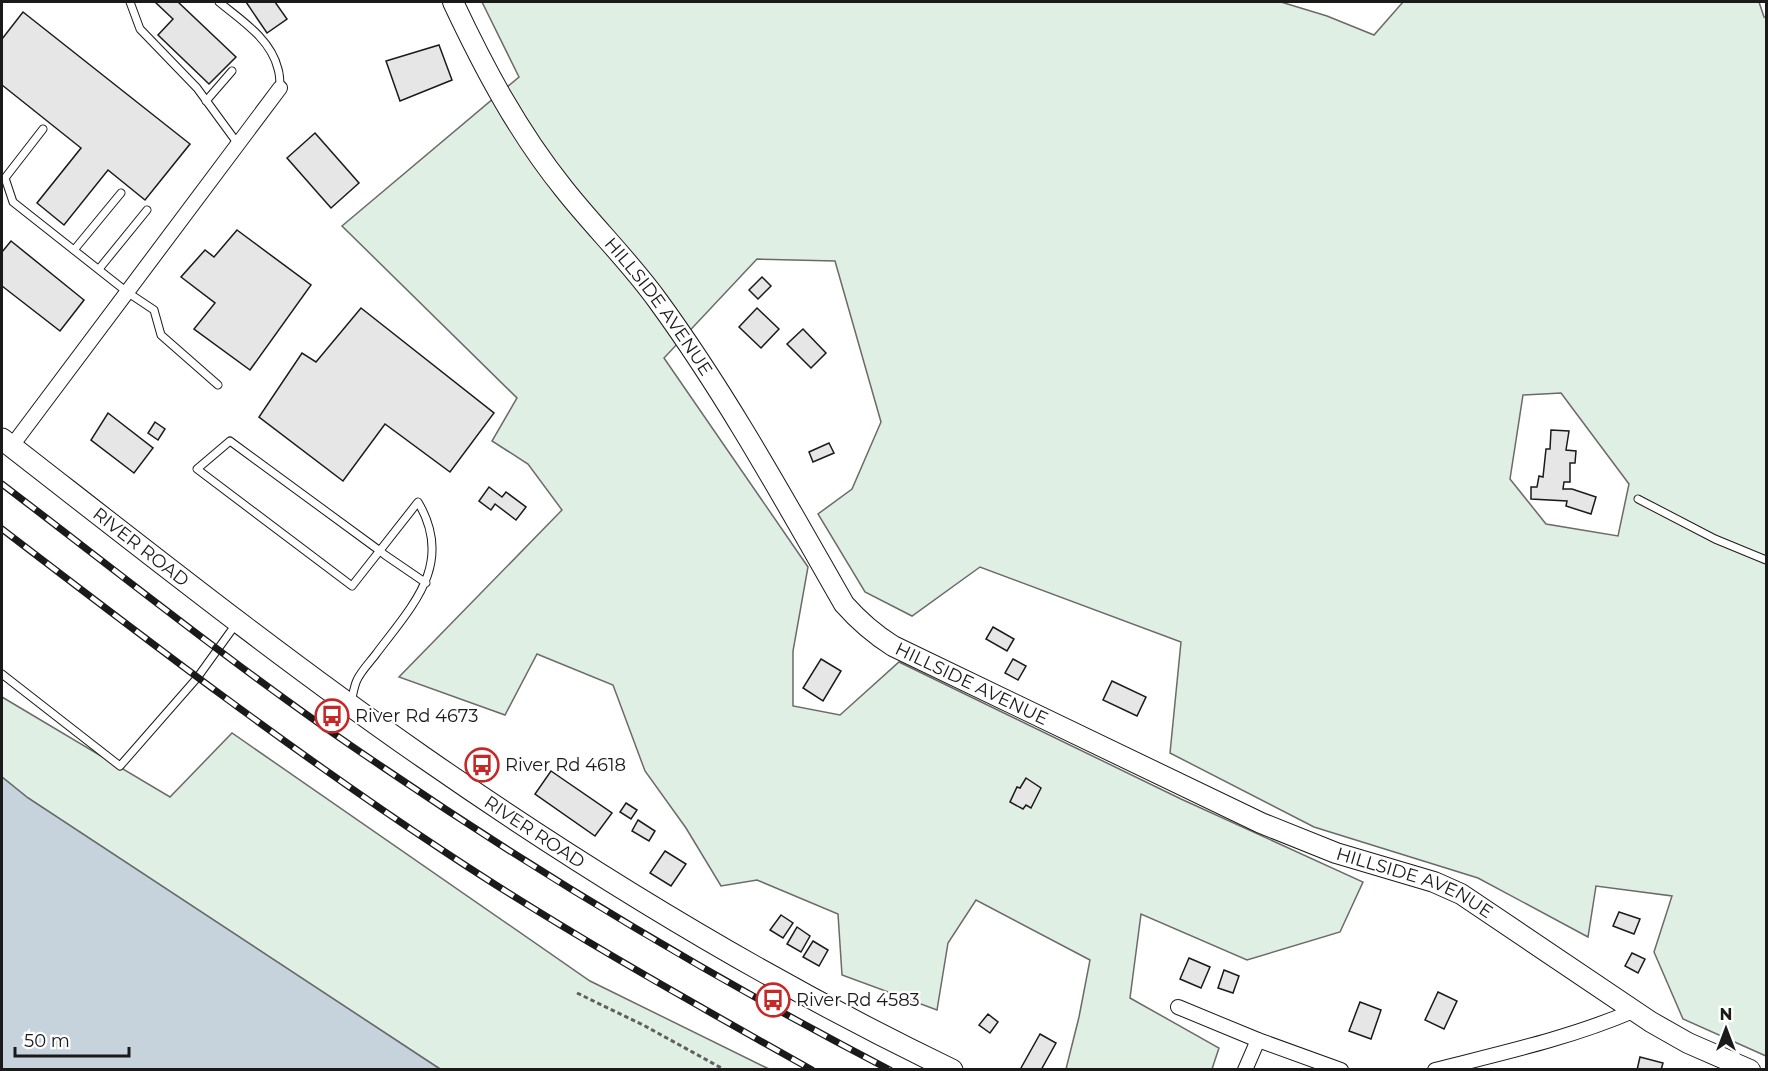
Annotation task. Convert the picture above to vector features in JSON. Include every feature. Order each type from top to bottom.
[{"type":"main road","name":"RIVER ROAD","points":[[6,443],[237,622],[423,757],[524,825],[672,919],[792,988],[952,1070]]},
{"type":"street","name":"HILLSIDE AVENUE","points":[[453,2],[505,104],[535,151],[564,190],[657,299],[705,368],[844,603],[858,620],[875,634],[893,646],[1261,823],[1336,853],[1434,882],[1461,894],[1633,1011],[1688,1043],[1750,1070]]},
{"type":"street","points":[[6,443],[128,292],[280,88]]},
{"type":"street","points":[[1178,1007],[1258,1040],[1341,1070]]},
{"type":"street","points":[[1436,1070],[1568,1036],[1633,1011]]},
{"type":"street","points":[[1245,1070],[1258,1040]]},
{"type":"lane","points":[[130,2],[140,29],[197,88],[238,144]]},
{"type":"lane","points":[[219,2],[253,29],[269,48],[278,68],[280,88]]},
{"type":"lane","points":[[206,101],[232,71]]},
{"type":"lane","points":[[43,129],[3,176],[14,201],[154,310],[161,335],[218,385]]},
{"type":"lane","points":[[75,250],[121,193]]},
{"type":"lane","points":[[99,269],[147,210]]},
{"type":"lane","points":[[351,704],[357,679],[408,612],[426,584],[433,559],[431,534],[426,515],[418,502],[380,551],[352,585],[197,469],[230,441],[380,551],[426,584]]},
{"type":"lane","points":[[1638,499],[1715,539],[1767,560]]},
{"type":"lane","points":[[2,674],[120,766],[197,678],[237,622]]},
{"type":"path","points":[[577,993],[645,1026],[725,1070]]},
{"type":"green space","points":[[482,2],[1281,2],[1327,16],[1374,35],[1403,2],[1759,2],[1766,18],[1766,1056],[1683,1019],[1654,952],[1672,896],[1596,886],[1588,937],[1478,878],[1314,827],[1170,753],[1181,642],[980,567],[912,616],[865,592],[818,514],[852,489],[881,422],[835,261],[757,259],[664,358],[808,567],[793,651],[793,706],[840,715],[899,662],[1181,799],[1363,882],[1340,932],[1247,960],[1141,914],[1130,998],[1219,1048],[1212,1069],[1066,1069],[1090,960],[976,900],[948,943],[937,1010],[842,975],[838,914],[757,880],[721,886],[686,828],[645,771],[613,685],[537,654],[505,715],[399,677],[562,510],[528,464],[492,441],[517,398],[342,226],[519,77]],"holes":[[[1561,393],[1629,484],[1618,536],[1546,524],[1510,479],[1523,395]]]},
{"type":"green space","points":[[2,697],[170,797],[232,733],[590,981],[769,1069],[440,1069],[28,798],[2,777]]},
{"type":"shaded area","points":[[2,777],[28,798],[440,1069],[2,1069]]},
{"type":"building","points":[[155,2],[178,2],[236,57],[209,84],[158,35],[173,19]]},
{"type":"building","points":[[246,2],[275,2],[287,19],[267,33]]},
{"type":"building","points":[[23,12],[190,144],[145,200],[108,170],[64,225],[37,203],[81,148],[2,85],[2,39]]},
{"type":"building","points":[[439,45],[452,80],[400,101],[386,61]]},
{"type":"building","points":[[315,133],[359,183],[331,208],[287,158]]},
{"type":"building","points":[[237,230],[311,285],[250,370],[194,329],[215,303],[181,277],[205,250],[214,257]]},
{"type":"building","points":[[11,241],[84,300],[60,331],[2,286],[2,252]]},
{"type":"building","points":[[762,277],[771,286],[758,299],[749,290]]},
{"type":"building","points":[[361,308],[494,413],[450,472],[385,424],[343,481],[259,417],[302,353],[316,362]]},
{"type":"building","points":[[757,308],[779,329],[761,348],[739,327]]},
{"type":"building","points":[[803,329],[826,353],[811,368],[787,344]]},
{"type":"building","points":[[108,413],[153,448],[134,473],[91,440]]},
{"type":"building","points":[[155,422],[165,429],[158,440],[148,433]]},
{"type":"building","points":[[1551,430],[1569,431],[1566,450],[1576,451],[1575,463],[1570,463],[1570,482],[1564,482],[1563,489],[1572,489],[1596,497],[1591,514],[1566,506],[1567,501],[1531,499],[1531,487],[1537,487],[1539,476],[1543,477],[1546,449],[1550,449]]},
{"type":"building","points":[[829,443],[834,453],[813,462],[809,452]]},
{"type":"building","points":[[489,487],[502,497],[506,492],[526,507],[516,520],[495,504],[491,510],[479,501]]},
{"type":"building","points":[[993,627],[1014,639],[1007,651],[986,639]]},
{"type":"building","points":[[821,659],[841,671],[823,701],[803,688]]},
{"type":"building","points":[[1013,659],[1026,666],[1018,680],[1005,673]]},
{"type":"building","points":[[1112,681],[1146,697],[1137,716],[1103,700]]},
{"type":"building","points":[[551,771],[612,813],[595,836],[535,794]]},
{"type":"building","points":[[1026,778],[1041,788],[1031,808],[1026,805],[1023,809],[1010,802],[1017,787],[1020,788]]},
{"type":"building","points":[[626,803],[637,810],[631,819],[620,812]]},
{"type":"building","points":[[638,820],[655,831],[649,841],[632,831]]},
{"type":"building","points":[[665,851],[686,864],[671,886],[650,873]]},
{"type":"building","points":[[1619,912],[1640,919],[1634,934],[1613,926]]},
{"type":"building","points":[[781,915],[793,923],[783,938],[770,930]]},
{"type":"building","points":[[797,927],[810,936],[801,952],[787,944]]},
{"type":"building","points":[[813,941],[828,950],[819,966],[803,957]]},
{"type":"building","points":[[1632,953],[1645,959],[1638,973],[1625,966]]},
{"type":"building","points":[[1189,958],[1210,967],[1201,988],[1180,979]]},
{"type":"building","points":[[1224,970],[1239,976],[1233,993],[1218,988]]},
{"type":"building","points":[[1438,992],[1457,1001],[1444,1029],[1425,1020]]},
{"type":"building","points":[[1360,1002],[1381,1010],[1371,1039],[1349,1031]]},
{"type":"building","points":[[988,1014],[998,1022],[990,1033],[979,1025]]},
{"type":"building","points":[[1040,1034],[1056,1043],[1041,1070],[1024,1070],[1021,1068]]},
{"type":"building","points":[[1640,1057],[1663,1063],[1661,1070],[1637,1070]]},
{"type":"railway","points":[[2,484],[286,700],[445,809],[696,964],[890,1070]]},
{"type":"railway","points":[[2,529],[276,735],[388,814],[581,937],[812,1070]]},
{"type":"place","name":"River Rd 4673","points":[[332,716]]},
{"type":"place","name":"River Rd 4618","points":[[482,765]]},
{"type":"place","name":"River Rd 4583","points":[[773,1000]]}]
